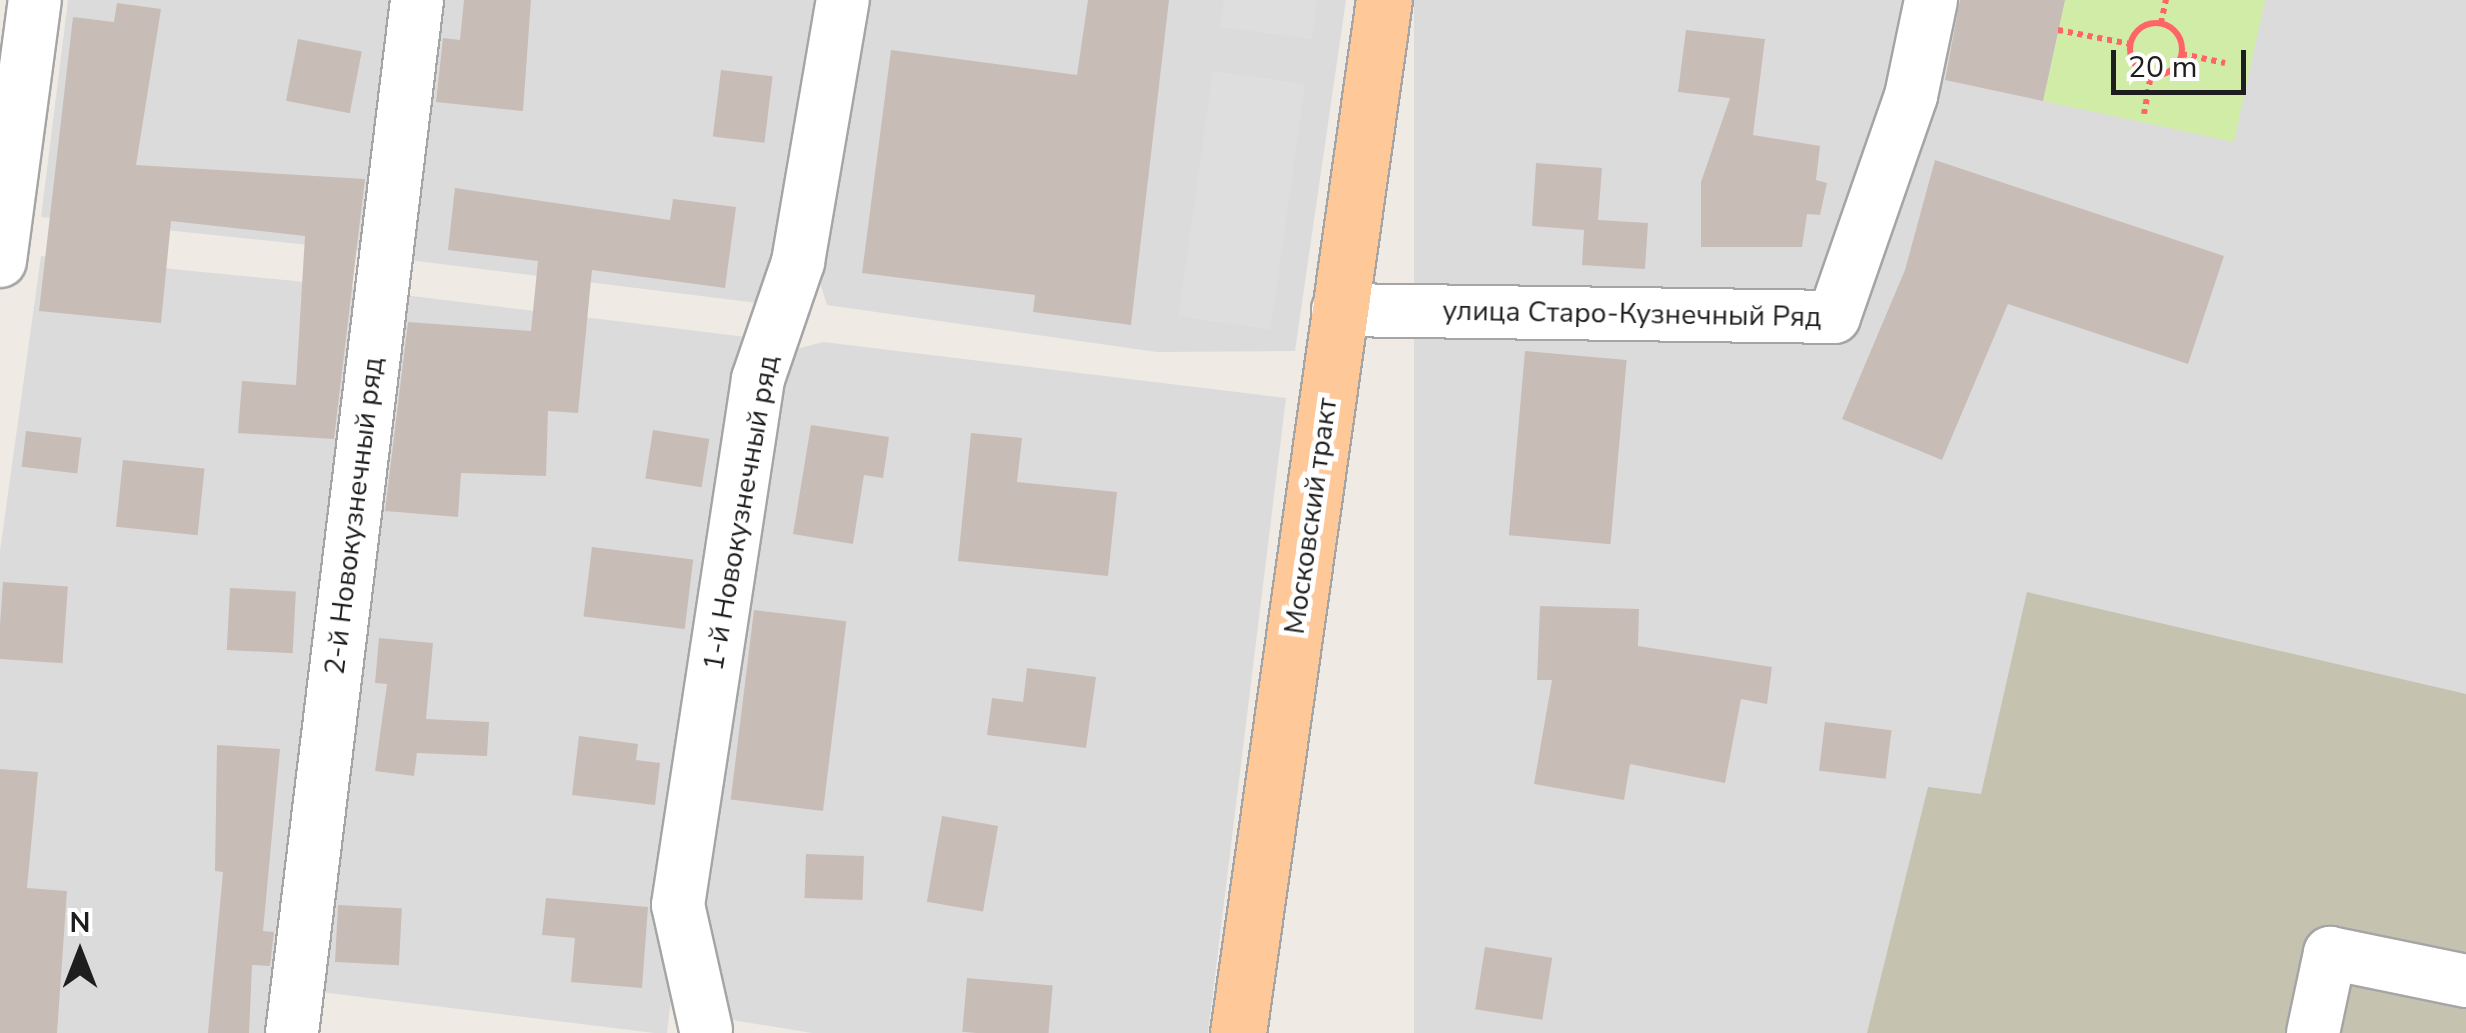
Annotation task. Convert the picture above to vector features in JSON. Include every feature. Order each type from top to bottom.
[{"type":"main road","name":"Московский тракт","points":[[1238,1033],[1384,0]]},
{"type":"street","points":[[0,261],[35,0]]},
{"type":"street","name":"2-й Новокузнечный ряд","points":[[292,1033],[418,0]]},
{"type":"street","name":"1-й Новокузнечный ряд","points":[[706,1030],[678,906],[758,379],[798,262],[843,0]]},
{"type":"street","name":"улица Старо-Кузнечный Ряд","points":[[1338,310],[1834,317],[1912,96],[1930,0]]},
{"type":"street","points":[[2312,1033],[2330,953],[2466,981]]},
{"type":"path","points":[[2162,23],[2166,0]]},
{"type":"path","points":[[2162,23],[2176,32],[2182,54],[2174,68],[2151,74],[2138,68],[2130,44],[2138,29],[2162,23]]},
{"type":"path","points":[[2058,30],[2130,44]]},
{"type":"path","points":[[2182,54],[2225,63]]},
{"type":"path","points":[[2144,114],[2151,74]]},
{"type":"shaded area","points":[[68,0],[400,0],[367,251],[41,217]]},
{"type":"shaded area","points":[[432,0],[822,0],[767,304],[400,259]]},
{"type":"shaded area","points":[[863,0],[1346,0],[1295,351],[1157,352],[827,305],[818,277]]},
{"type":"shaded area","points":[[1224,0],[1317,0],[1312,39],[1220,27]]},
{"type":"shaded area","points":[[1414,0],[2466,0],[2466,1033],[1414,1033]]},
{"type":"shaded area","points":[[1213,71],[1305,84],[1271,330],[1178,317]]},
{"type":"shaded area","points":[[41,256],[366,288],[275,1033],[0,1033],[0,551]]},
{"type":"shaded area","points":[[396,294],[752,338],[667,1033],[310,991]]},
{"type":"shaded area","points":[[823,342],[1286,398],[1208,1033],[812,1033],[720,1018],[690,903],[789,351]]},
{"type":"shaded area","points":[[2027,592],[2466,694],[2466,1033],[1867,1033],[1928,787],[1981,794]]},
{"type":"green space","points":[[2065,0],[2265,0],[2234,142],[2043,101]]},
{"type":"building","points":[[464,0],[531,0],[523,111],[436,102],[443,38],[460,40]]},
{"type":"building","points":[[1088,0],[1169,0],[1131,325],[1033,312],[1035,295],[862,273],[891,50],[1077,75]]},
{"type":"building","points":[[1960,0],[2065,0],[2043,101],[1945,80]]},
{"type":"building","points":[[117,3],[161,9],[136,165],[365,179],[334,439],[238,433],[242,381],[296,385],[305,236],[171,221],[161,323],[39,311],[73,17],[114,22]]},
{"type":"building","points":[[1686,30],[1765,39],[1753,135],[1820,146],[1816,180],[1827,183],[1820,215],[1807,214],[1802,247],[1701,247],[1701,182],[1730,98],[1678,92]]},
{"type":"building","points":[[298,39],[362,51],[350,113],[286,101]]},
{"type":"building","points":[[721,70],[773,76],[764,143],[713,137]]},
{"type":"building","points":[[1935,160],[2224,256],[2188,364],[2008,304],[1942,460],[1842,419],[1905,270]]},
{"type":"building","points":[[1536,163],[1602,168],[1598,220],[1648,223],[1645,269],[1582,265],[1584,230],[1532,226]]},
{"type":"building","points":[[455,188],[670,220],[673,199],[736,207],[725,288],[592,270],[578,413],[548,411],[546,476],[461,473],[458,517],[385,511],[408,322],[531,331],[538,261],[448,250]]},
{"type":"building","points":[[1525,351],[1627,360],[1610,544],[1509,535]]},
{"type":"building","points":[[811,425],[889,437],[883,478],[864,475],[853,544],[793,534]]},
{"type":"building","points":[[653,430],[709,439],[702,487],[645,478]]},
{"type":"building","points":[[26,431],[82,438],[77,474],[22,467]]},
{"type":"building","points":[[971,433],[1022,438],[1017,482],[1117,492],[1108,576],[958,561]]},
{"type":"building","points":[[123,460],[205,469],[198,535],[116,527]]},
{"type":"building","points":[[592,547],[693,559],[685,629],[583,616]]},
{"type":"building","points":[[3,582],[68,587],[62,663],[0,659]]},
{"type":"building","points":[[230,588],[296,591],[293,653],[227,650]]},
{"type":"building","points":[[1540,606],[1639,609],[1638,646],[1772,667],[1767,704],[1741,699],[1725,783],[1630,764],[1624,800],[1534,784],[1552,680],[1537,680]]},
{"type":"building","points":[[754,610],[846,621],[823,811],[731,800]]},
{"type":"building","points":[[379,638],[433,643],[426,719],[489,722],[487,756],[417,753],[414,776],[375,771],[387,684],[375,683]]},
{"type":"building","points":[[1027,668],[1096,677],[1086,748],[987,735],[992,698],[1023,702]]},
{"type":"building","points":[[1825,722],[1892,730],[1886,779],[1819,771]]},
{"type":"building","points":[[579,736],[638,744],[636,760],[660,763],[655,805],[572,795]]},
{"type":"building","points":[[217,745],[280,749],[263,931],[274,932],[270,966],[252,965],[249,1033],[208,1033],[223,872],[215,871]]},
{"type":"building","points":[[0,769],[38,772],[27,888],[67,891],[57,1033],[0,1033]]},
{"type":"building","points":[[942,816],[998,826],[983,912],[927,902]]},
{"type":"building","points":[[806,854],[864,856],[862,900],[804,898]]},
{"type":"building","points":[[546,898],[648,907],[642,988],[571,982],[575,938],[542,935]]},
{"type":"building","points":[[338,905],[402,908],[399,965],[335,962]]},
{"type":"building","points":[[1485,947],[1552,958],[1542,1020],[1475,1009]]},
{"type":"building","points":[[967,978],[1053,985],[1049,1033],[962,1032]]}]
